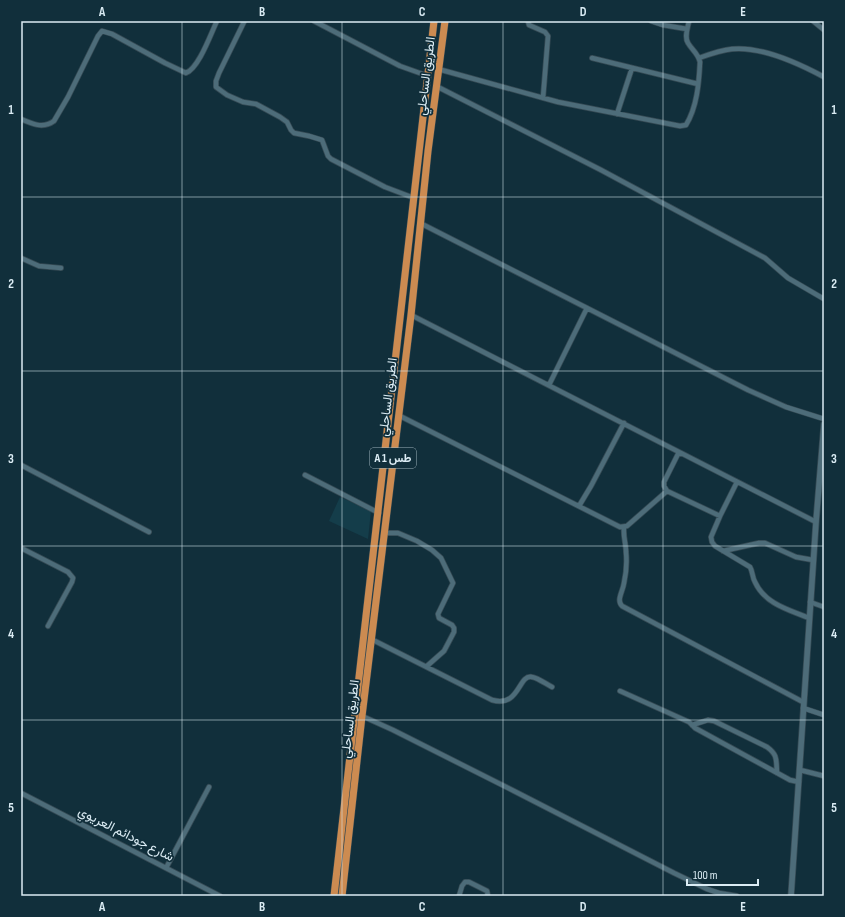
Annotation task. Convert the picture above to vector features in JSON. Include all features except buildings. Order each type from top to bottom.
[{"type":"highway","name":"الطريق الساحلي","points":[[334,896],[379,513],[434,21]]},
{"type":"highway","name":"الطريق الساحلي","points":[[342,896],[371,640],[411,315],[420,222],[438,69],[445,21]]},
{"type":"street","points":[[21,120],[41,126],[50,124],[54,121],[102,31],[112,34],[186,73],[190,71],[197,62],[217,21]]},
{"type":"street","points":[[314,21],[400,66],[428,76]]},
{"type":"street","points":[[528,21],[529,25],[545,32],[548,36],[542,98]]},
{"type":"street","points":[[651,21],[662,25],[687,29]]},
{"type":"street","points":[[438,69],[570,105],[680,126],[686,125],[693,108],[698,84],[699,58],[687,42],[687,29],[689,21]]},
{"type":"street","points":[[813,21],[824,30]]},
{"type":"street","points":[[244,22],[219,73],[216,81],[216,87],[227,95],[243,102],[256,104],[280,117],[287,122],[291,130],[294,132],[322,140],[328,156],[331,159],[385,187],[414,198]]},
{"type":"street","points":[[699,58],[722,50],[756,50],[799,65],[824,77]]},
{"type":"street","points":[[592,58],[698,84]]},
{"type":"street","points":[[617,114],[632,68]]},
{"type":"street","points":[[436,86],[595,167],[765,258],[788,278],[824,299]]},
{"type":"street","points":[[420,222],[748,390],[786,408],[824,419]]},
{"type":"street","points":[[21,258],[39,266],[61,268]]},
{"type":"street","points":[[549,385],[587,308]]},
{"type":"street","points":[[411,315],[816,522]]},
{"type":"street","points":[[398,415],[624,528]]},
{"type":"street","points":[[579,506],[624,423]]},
{"type":"street","points":[[791,896],[800,770],[803,702],[824,424]]},
{"type":"street","points":[[679,452],[664,482],[664,486],[667,490],[720,516]]},
{"type":"street","points":[[21,465],[149,532]]},
{"type":"street","points":[[305,475],[379,513]]},
{"type":"street","points":[[737,482],[711,537],[712,542],[723,551],[750,567],[754,582],[762,593],[772,602],[809,618]]},
{"type":"street","points":[[667,490],[624,528],[623,538],[626,553],[625,574],[619,599],[620,604],[803,702]]},
{"type":"street","points":[[384,534],[398,533],[417,541],[432,550],[441,558],[452,580],[453,586],[438,614],[439,618],[452,625],[454,632],[444,650],[426,666]]},
{"type":"street","points":[[723,551],[765,542],[796,557],[813,560]]},
{"type":"street","points":[[21,548],[68,572],[73,578],[48,626]]},
{"type":"street","points":[[810,602],[824,607]]},
{"type":"street","points":[[371,640],[492,700],[499,702],[510,699],[516,693],[523,681],[527,678],[532,677],[552,687]]},
{"type":"street","points":[[620,691],[689,722],[777,773],[790,780],[799,782]]},
{"type":"street","points":[[803,708],[824,715]]},
{"type":"street","points":[[362,716],[393,730],[707,889],[737,896]]},
{"type":"street","points":[[692,725],[708,720],[714,721],[767,747],[774,752],[777,773]]},
{"type":"street","points":[[800,770],[824,776]]},
{"type":"street","points":[[166,868],[209,787]]},
{"type":"street","name":"شارع جودائم العريوي","points":[[21,793],[220,896]]},
{"type":"street","points":[[459,896],[465,882],[469,882],[487,891],[488,896]]},
{"type":"shaded area","points":[[340,497],[371,511],[368,539],[329,521]]}]
